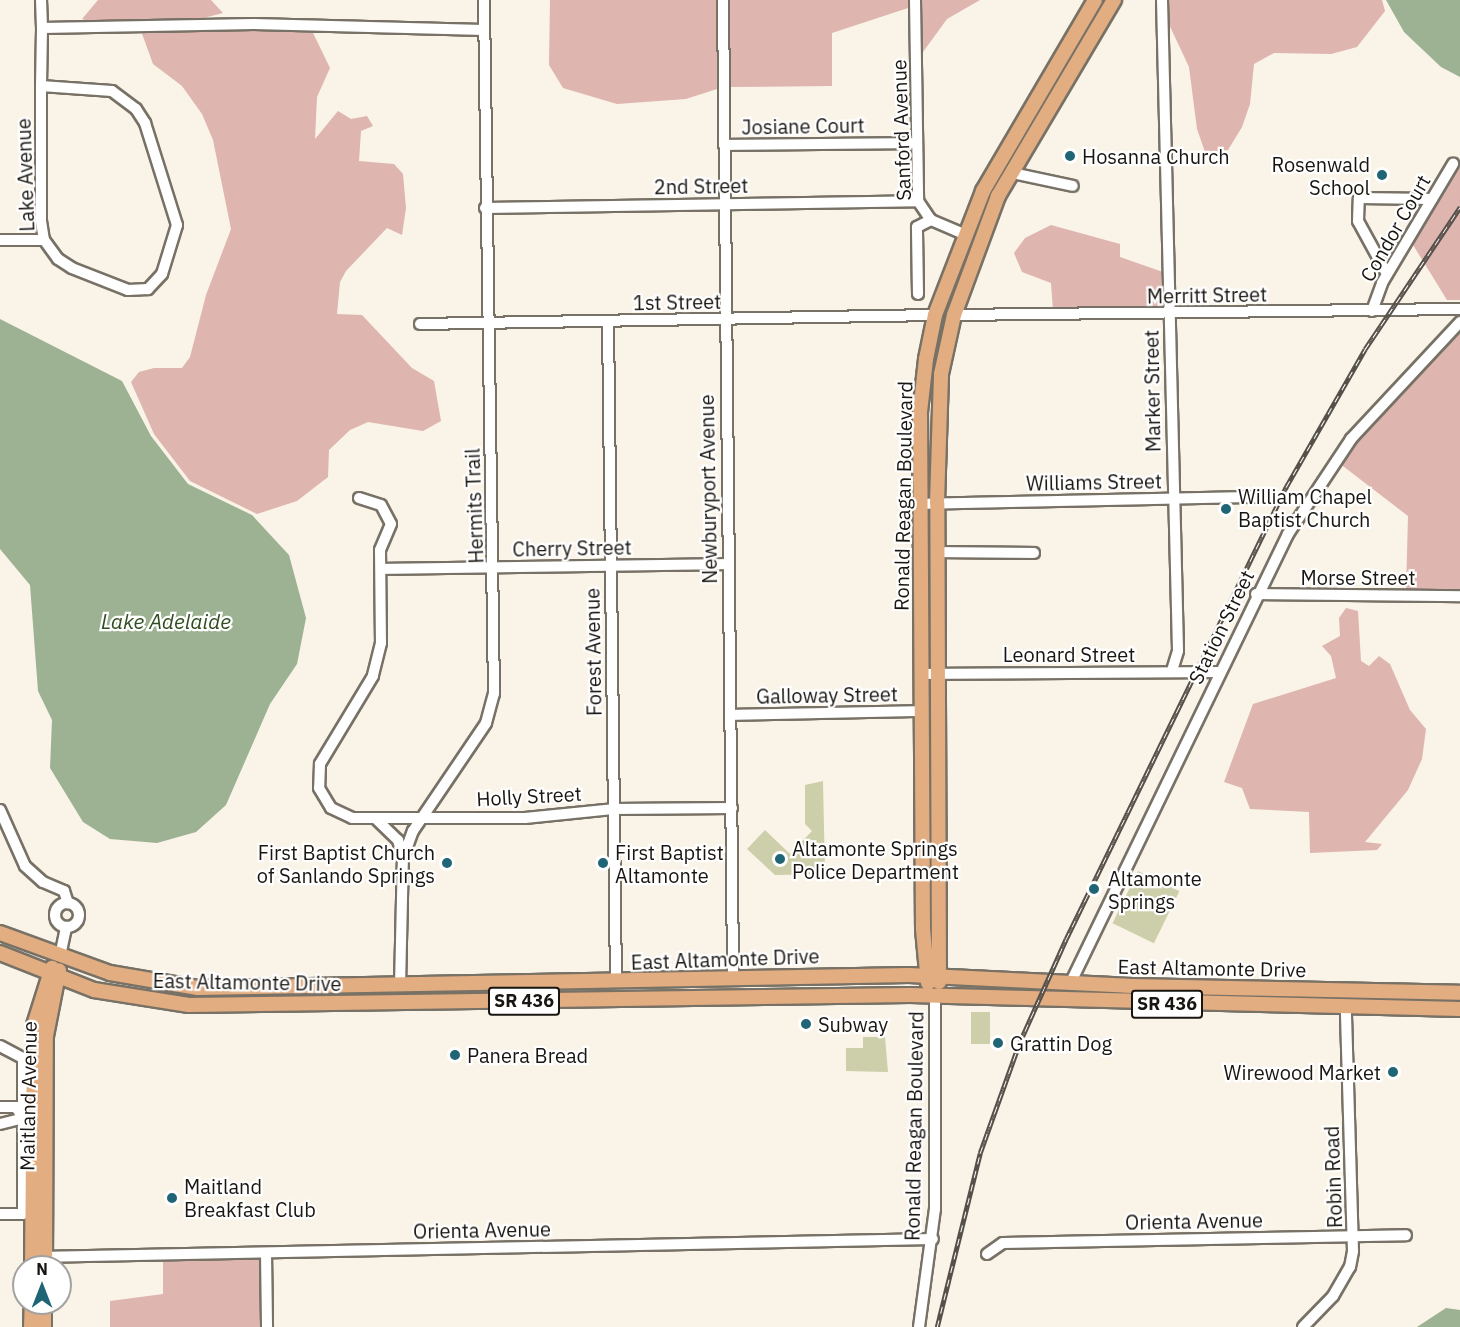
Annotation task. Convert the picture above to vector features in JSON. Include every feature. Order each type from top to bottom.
[{"type":"main road","name":"Ronald Reagan Boulevard","points":[[934,996],[925,975],[920,412],[935,315],[963,234],[997,163],[1095,0]]},
{"type":"main road","name":"Ronald Reagan Boulevard","points":[[934,996],[942,976],[937,552],[941,374],[954,315],[983,232],[1012,173],[1114,0]]},
{"type":"main road","points":[[935,315],[954,315]]},
{"type":"main road","name":"East Altamonte Drive","points":[[0,933],[60,956],[172,985],[400,986],[616,982],[733,977],[925,975],[1070,984],[1460,993]]},
{"type":"main road","name":"SR 436","points":[[0,953],[78,985]]},
{"type":"main road","name":"Maitland Avenue","points":[[38,1255],[34,1025],[60,956]]},
{"type":"main road","name":"Maitland Avenue","points":[[34,1117],[53,976]]},
{"type":"main road","points":[[715,998],[733,977]]},
{"type":"main road","points":[[554,1000],[576,983]]},
{"type":"main road","points":[[46,1036],[60,1000],[78,985]]},
{"type":"main road","name":"East Altamonte Drive","points":[[78,985],[156,1003],[264,1005],[934,996],[1182,1004],[1460,1009]]},
{"type":"main road","points":[[398,1002],[420,985]]},
{"type":"main road","points":[[381,1003],[400,986]]},
{"type":"main road","points":[[264,1005],[267,995],[279,987]]},
{"type":"main road","points":[[1145,1003],[1167,987]]},
{"type":"main road","points":[[1182,1004],[1206,988]]},
{"type":"main road","points":[[1346,1008],[1360,999],[1399,996],[1406,991]]},
{"type":"main road","points":[[1267,1005],[1280,998],[1325,999],[1343,992]]},
{"type":"street","name":"Lake Avenue","points":[[41,0],[41,86],[44,240],[58,259],[72,268],[139,292],[148,289],[162,274],[177,225],[136,109],[124,98],[95,87],[41,86]]},
{"type":"street","name":"Hermits Trail","points":[[400,986],[403,858],[423,817],[486,723],[492,707],[494,568],[487,323],[484,0]]},
{"type":"street","name":"Newburyport Avenue","points":[[723,0],[724,320],[733,977]]},
{"type":"street","name":"Sanford Avenue","points":[[915,0],[918,201],[930,219],[963,234]]},
{"type":"street","name":"Marker Street","points":[[1162,0],[1178,651],[1172,671]]},
{"type":"street","points":[[42,28],[254,24],[484,30]]},
{"type":"street","name":"Josiane Court","points":[[724,146],[918,143]]},
{"type":"street","name":"Condor Court","points":[[1372,311],[1388,274],[1453,164]]},
{"type":"street","points":[[1012,173],[1073,186]]},
{"type":"street","points":[[1388,274],[1358,221],[1359,198],[1432,199]]},
{"type":"street","name":"2nd Street","points":[[485,208],[918,201]]},
{"type":"street","points":[[918,294],[917,227],[930,219]]},
{"type":"street","points":[[0,240],[44,240]]},
{"type":"street","name":"Merritt Street","points":[[954,315],[1460,309]]},
{"type":"street","name":"1st Street","points":[[420,324],[935,315]]},
{"type":"street","name":"Forest Avenue","points":[[608,321],[616,982]]},
{"type":"street","name":"Station Street","points":[[1070,984],[1256,594],[1341,452],[1460,322]]},
{"type":"street","name":"Williams Street","points":[[920,504],[1268,497]]},
{"type":"street","points":[[359,498],[381,505],[389,514],[391,524],[382,541],[381,569]]},
{"type":"street","points":[[937,552],[1034,553]]},
{"type":"street","name":"Cherry Street","points":[[381,569],[728,564]]},
{"type":"street","name":"Holly Street","points":[[381,569],[379,659],[318,776],[331,808],[352,818],[525,818],[613,809],[732,808]]},
{"type":"street","name":"Morse Street","points":[[1256,594],[1460,596]]},
{"type":"street","name":"Leonard Street","points":[[921,674],[1218,672]]},
{"type":"street","name":"Galloway Street","points":[[731,715],[923,711]]},
{"type":"street","points":[[0,810],[25,866],[43,882],[64,891],[68,903],[79,915],[66,927],[60,956]]},
{"type":"street","points":[[375,818],[398,840],[403,858]]},
{"type":"street","points":[[66,927],[55,914],[68,903]]},
{"type":"street","name":"Ronald Reagan Boulevard","points":[[919,1327],[933,1239],[934,996]]},
{"type":"street","name":"Robin Road","points":[[1303,1327],[1342,1281],[1350,1267],[1353,1235],[1346,1008]]},
{"type":"street","points":[[0,1046],[23,1058],[34,1117],[23,1214],[0,1214]]},
{"type":"street","points":[[0,1107],[16,1107],[34,1117]]},
{"type":"street","points":[[0,1124],[15,1124],[34,1117]]},
{"type":"street","name":"Orienta Avenue","points":[[987,1254],[1003,1243],[1406,1235]]},
{"type":"street","name":"Orienta Avenue","points":[[72,1261],[266,1253],[933,1239]]},
{"type":"street","points":[[266,1253],[267,1327]]},
{"type":"shaded area","points":[[98,0],[211,0],[223,13],[192,21],[95,23],[82,19]]},
{"type":"shaded area","points":[[550,0],[719,0],[720,88],[686,99],[617,104],[563,88],[549,65]]},
{"type":"shaded area","points":[[727,0],[908,0],[908,8],[832,33],[832,86],[728,87]]},
{"type":"shaded area","points":[[922,0],[980,0],[947,19],[923,52]]},
{"type":"shaded area","points":[[1166,0],[1382,0],[1385,11],[1357,47],[1331,54],[1274,53],[1254,64],[1250,104],[1242,127],[1228,150],[1205,152],[1197,129],[1189,67],[1166,18]]},
{"type":"shaded area","points":[[254,29],[313,33],[330,68],[317,97],[315,139],[338,111],[351,119],[367,116],[373,126],[361,131],[359,161],[394,164],[403,174],[406,208],[402,235],[387,228],[346,271],[340,282],[337,314],[362,315],[412,368],[434,381],[441,421],[423,431],[368,422],[350,430],[329,450],[328,477],[297,501],[257,514],[190,481],[154,434],[131,382],[139,372],[154,368],[182,368],[190,357],[206,295],[231,229],[213,140],[202,114],[182,86],[153,64],[141,31]]},
{"type":"shaded area","points":[[1460,165],[1460,300],[1447,300],[1410,240]]},
{"type":"shaded area","points":[[1051,225],[1120,244],[1120,257],[1163,272],[1163,306],[1053,310],[1051,283],[1022,272],[1014,253],[1025,238]]},
{"type":"shaded area","points":[[1460,328],[1460,592],[1406,591],[1408,516],[1339,463]]},
{"type":"shaded area","points":[[1346,608],[1358,611],[1361,661],[1369,666],[1379,656],[1390,664],[1410,710],[1426,729],[1422,759],[1408,790],[1365,842],[1382,844],[1377,850],[1310,853],[1309,812],[1250,809],[1242,788],[1224,782],[1253,704],[1336,678],[1331,656],[1322,646],[1340,636],[1339,618]]},
{"type":"shaded area","points":[[262,1258],[263,1327],[110,1327],[110,1301],[163,1294],[163,1260]]},
{"type":"water","points":[[1386,0],[1460,0],[1460,77],[1441,67],[1404,32]]},
{"type":"water","name":"Lake Adelaide","points":[[0,319],[122,381],[151,436],[188,484],[252,515],[289,555],[306,618],[297,664],[270,704],[226,805],[196,832],[157,843],[110,839],[83,822],[50,768],[52,720],[38,691],[30,585],[0,549]]},
{"type":"water","points":[[1446,1308],[1460,1310],[1460,1327],[1417,1327]]},
{"type":"building","points":[[823,781],[825,874],[775,875],[747,849],[765,830],[790,854],[812,831],[805,824],[805,785]]},
{"type":"building","points":[[1138,871],[1179,891],[1154,943],[1113,923]]},
{"type":"building","points":[[971,1012],[990,1012],[990,1044],[971,1044]]},
{"type":"building","points":[[863,1037],[885,1037],[888,1072],[846,1071],[846,1048],[863,1048]]},
{"type":"railway","points":[[937,1327],[980,1153],[1019,1044],[1066,939],[1286,487],[1365,349],[1460,207]]},
{"type":"place","name":"Hosanna Church","points":[[1070,156]]},
{"type":"place","name":"Rosenwald School","points":[[1382,175]]},
{"type":"place","name":"William Chapel Baptist Church","points":[[1226,509]]},
{"type":"place","name":"Altamonte Springs Police Department","points":[[780,859]]},
{"type":"place","name":"First Baptist Church of Sanlando Springs","points":[[447,863]]},
{"type":"place","name":"First Baptist Altamonte","points":[[603,863]]},
{"type":"place","name":"Altamonte Springs","points":[[1094,889]]},
{"type":"place","name":"Subway","points":[[806,1024]]},
{"type":"place","name":"Grattin Dog","points":[[998,1043]]},
{"type":"place","name":"Panera Bread","points":[[455,1055]]},
{"type":"place","name":"Wirewood Market","points":[[1393,1072]]},
{"type":"place","name":"Maitland Breakfast Club","points":[[172,1198]]}]
